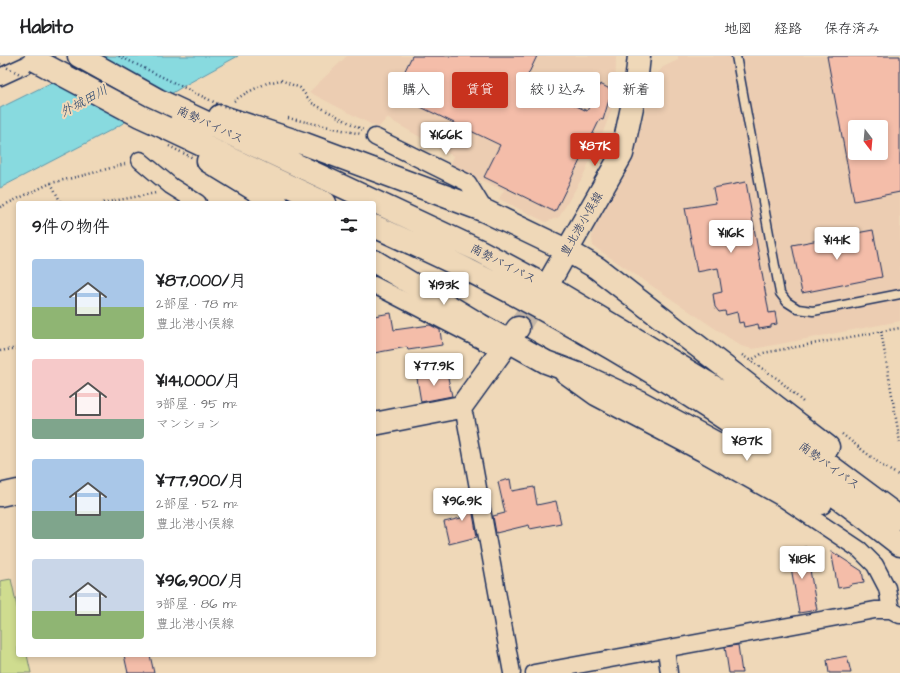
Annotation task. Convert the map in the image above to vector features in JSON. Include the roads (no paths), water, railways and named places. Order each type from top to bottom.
[{"type":"main road","name":"南勢バイパス","points":[[79,56],[158,100],[373,201]]},
{"type":"main road","name":"豊北港小俣線","points":[[552,277],[622,154],[635,92],[639,56]]},
{"type":"main road","name":"南勢バイパス","points":[[30,57],[140,116],[322,201]]},
{"type":"main road","points":[[158,100],[208,112],[305,144],[485,211],[566,250],[597,268],[900,503]]},
{"type":"main road","points":[[140,116],[179,146],[274,201]]},
{"type":"main road","name":"南勢バイパス","points":[[376,202],[480,251],[553,290],[627,334],[717,389],[806,448],[900,518]]},
{"type":"main road","name":"南勢バイパス","points":[[376,227],[471,271],[628,357],[705,405],[852,506],[900,545]]},
{"type":"main road","points":[[376,263],[546,362],[586,377],[638,400],[798,487],[900,556]]},
{"type":"main road","points":[[376,424],[461,407],[510,340]]},
{"type":"main road","points":[[0,495],[16,491]]},
{"type":"street","points":[[0,77],[26,65],[30,57]]},
{"type":"street","points":[[375,137],[468,183],[485,211]]},
{"type":"street","points":[[140,160],[192,201]]},
{"type":"street","points":[[376,286],[510,340]]},
{"type":"street","points":[[534,673],[875,610],[896,612],[887,588],[875,565],[860,550],[784,499],[702,453],[595,397],[546,362]]},
{"type":"street","points":[[461,407],[465,417],[512,673]]},
{"type":"street","points":[[666,649],[669,673]]},
{"type":"lane","points":[[736,56],[780,293],[787,302],[798,309],[813,311],[900,294]]},
{"type":"water","name":"外城田川","points":[[105,56],[238,56],[187,84],[115,128],[0,188],[0,108]]},
{"type":"tunnel","points":[[518,328],[543,289]]}]
